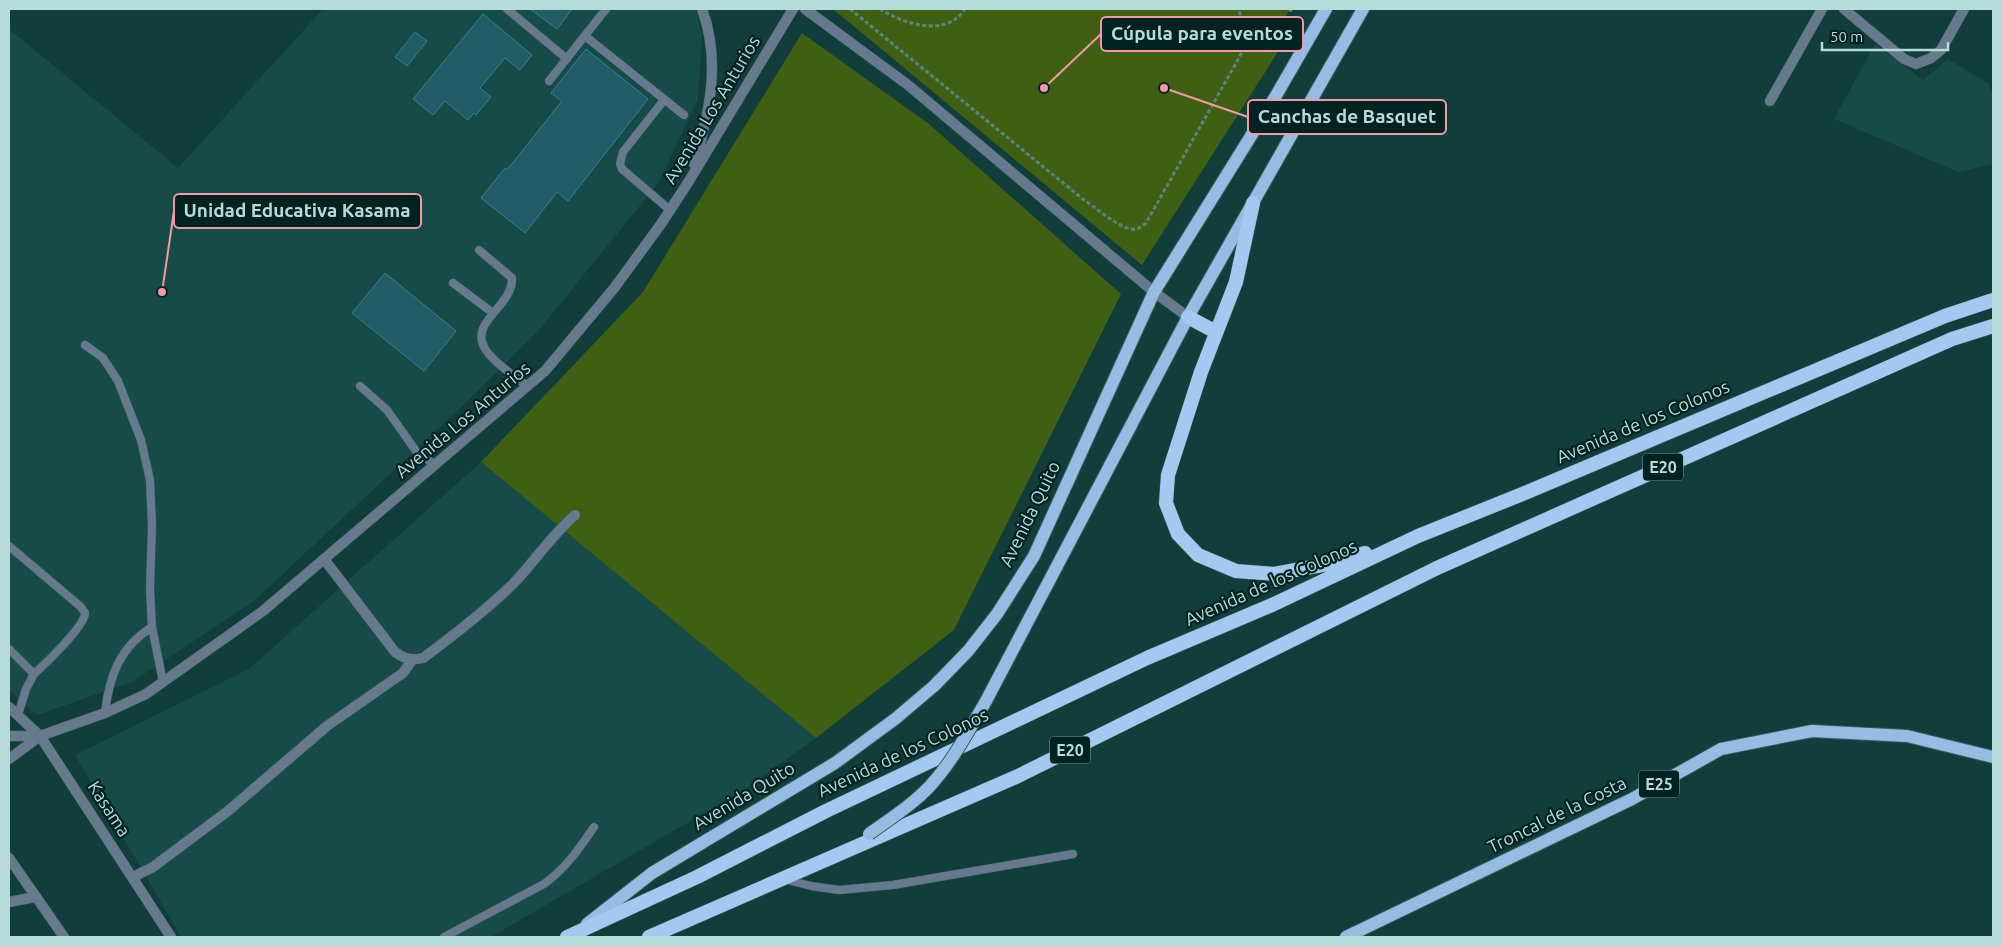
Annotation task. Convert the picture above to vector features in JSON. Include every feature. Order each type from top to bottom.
[{"type":"highway","points":[[1253,203],[1236,282],[1216,332],[1168,475],[1166,503],[1178,534],[1198,555],[1236,571],[1274,574],[1333,563],[1418,536]]},
{"type":"highway","name":"Avenida de los Colonos","points":[[572,934],[697,877],[826,811],[1147,658],[1272,605],[1418,536],[1945,316],[1993,300]]},
{"type":"highway","points":[[1188,317],[1216,332]]},
{"type":"highway","name":"E20","points":[[649,937],[1016,776],[1446,564],[1952,339],[1993,326]]},
{"type":"main road","name":"Avenida Quito","points":[[572,934],[652,873],[835,763],[895,719],[934,686],[968,651],[997,614],[1034,556],[1154,292],[1274,99],[1326,9]]},
{"type":"main road","points":[[798,872],[869,834],[900,813],[930,786],[949,763],[986,701],[1188,317],[1363,9]]},
{"type":"main road","name":"Troncal de la Costa","points":[[1346,937],[1632,799],[1721,749],[1812,731],[1907,736],[1993,757]]},
{"type":"street","points":[[689,181],[706,127],[714,74],[708,24],[702,9]]},
{"type":"street","name":"Avenida Los Anturios","points":[[9,758],[40,736],[104,713],[146,694],[262,611],[545,371],[609,294],[670,210],[793,9]]},
{"type":"street","points":[[805,9],[908,85],[1154,292],[1188,317]]},
{"type":"street","points":[[1770,101],[1822,9]]},
{"type":"street","points":[[1844,9],[1904,59],[1916,64],[1931,58],[1941,50],[1964,9]]},
{"type":"street","points":[[324,559],[395,652],[412,660],[423,658],[469,623],[513,584],[553,535],[575,515]]},
{"type":"street","points":[[133,877],[153,867],[228,812],[327,726],[403,673],[412,660]]},
{"type":"street","name":"Kasama","points":[[9,707],[40,736],[171,937]]},
{"type":"street","name":"Avenida Los Anturios","points":[[9,736],[40,736]]},
{"type":"street","points":[[9,858],[64,937]]},
{"type":"street","points":[[9,902],[35,897]]},
{"type":"lane","points":[[507,9],[567,59]]},
{"type":"lane","points":[[549,81],[606,9]]},
{"type":"lane","points":[[585,36],[684,115]]},
{"type":"lane","points":[[664,100],[624,152],[620,164],[622,169],[670,210]]},
{"type":"lane","points":[[479,250],[512,278],[508,296],[484,326],[482,332],[484,347],[493,359],[527,386]]},
{"type":"lane","points":[[454,283],[493,313]]},
{"type":"lane","points":[[85,345],[103,358],[118,381],[143,448],[150,480],[152,627],[163,682]]},
{"type":"lane","points":[[360,386],[387,410],[416,451],[435,465]]},
{"type":"lane","points":[[9,546],[81,607],[84,613],[83,621],[34,674],[26,689],[18,715]]},
{"type":"lane","points":[[104,713],[112,677],[121,654],[137,636],[152,627]]},
{"type":"lane","points":[[9,649],[34,674]]},
{"type":"lane","points":[[444,937],[556,876],[580,848],[594,827]]},
{"type":"lane","points":[[782,878],[811,886],[848,889],[894,885],[1073,854]]},
{"type":"path","points":[[850,9],[1084,200],[1119,224],[1132,230],[1141,227],[1146,222],[1249,40],[1249,34],[1238,9]]},
{"type":"path","points":[[880,9],[887,14],[924,26],[938,25],[954,20],[965,9]]},
{"type":"shaded area","points":[[323,9],[696,9],[702,35],[698,99],[659,182],[540,329],[452,416],[254,601],[132,682],[37,715],[9,690],[9,29],[178,168]]},
{"type":"shaded area","points":[[1875,44],[1923,80],[1948,59],[1989,84],[1993,96],[1993,164],[1958,172],[1834,119]]},
{"type":"shaded area","points":[[481,462],[816,738],[744,790],[491,937],[181,937],[75,755],[249,669]]},
{"type":"green space","points":[[833,9],[1291,9],[1285,17],[1290,33],[1142,265]]},
{"type":"green space","points":[[802,33],[929,124],[1121,294],[954,630],[816,738],[481,462],[643,292]]},
{"type":"building","points":[[530,9],[572,9],[557,29]]},
{"type":"building","points":[[483,14],[532,55],[520,70],[505,58],[480,88],[491,97],[476,115],[474,113],[468,120],[445,101],[433,115],[413,99]]},
{"type":"building","points":[[415,32],[427,41],[407,66],[395,57]]},
{"type":"building","points":[[586,49],[648,99],[568,201],[557,192],[525,233],[481,198],[505,168],[507,170],[562,101],[551,93]]},
{"type":"building","points":[[385,273],[456,331],[424,371],[352,313]]},
{"type":"place","name":"Cúpula para eventos","points":[[1044,88]]},
{"type":"place","name":"Canchas de Basquet","points":[[1164,88]]},
{"type":"place","name":"Unidad Educativa Kasama","points":[[162,292]]}]
